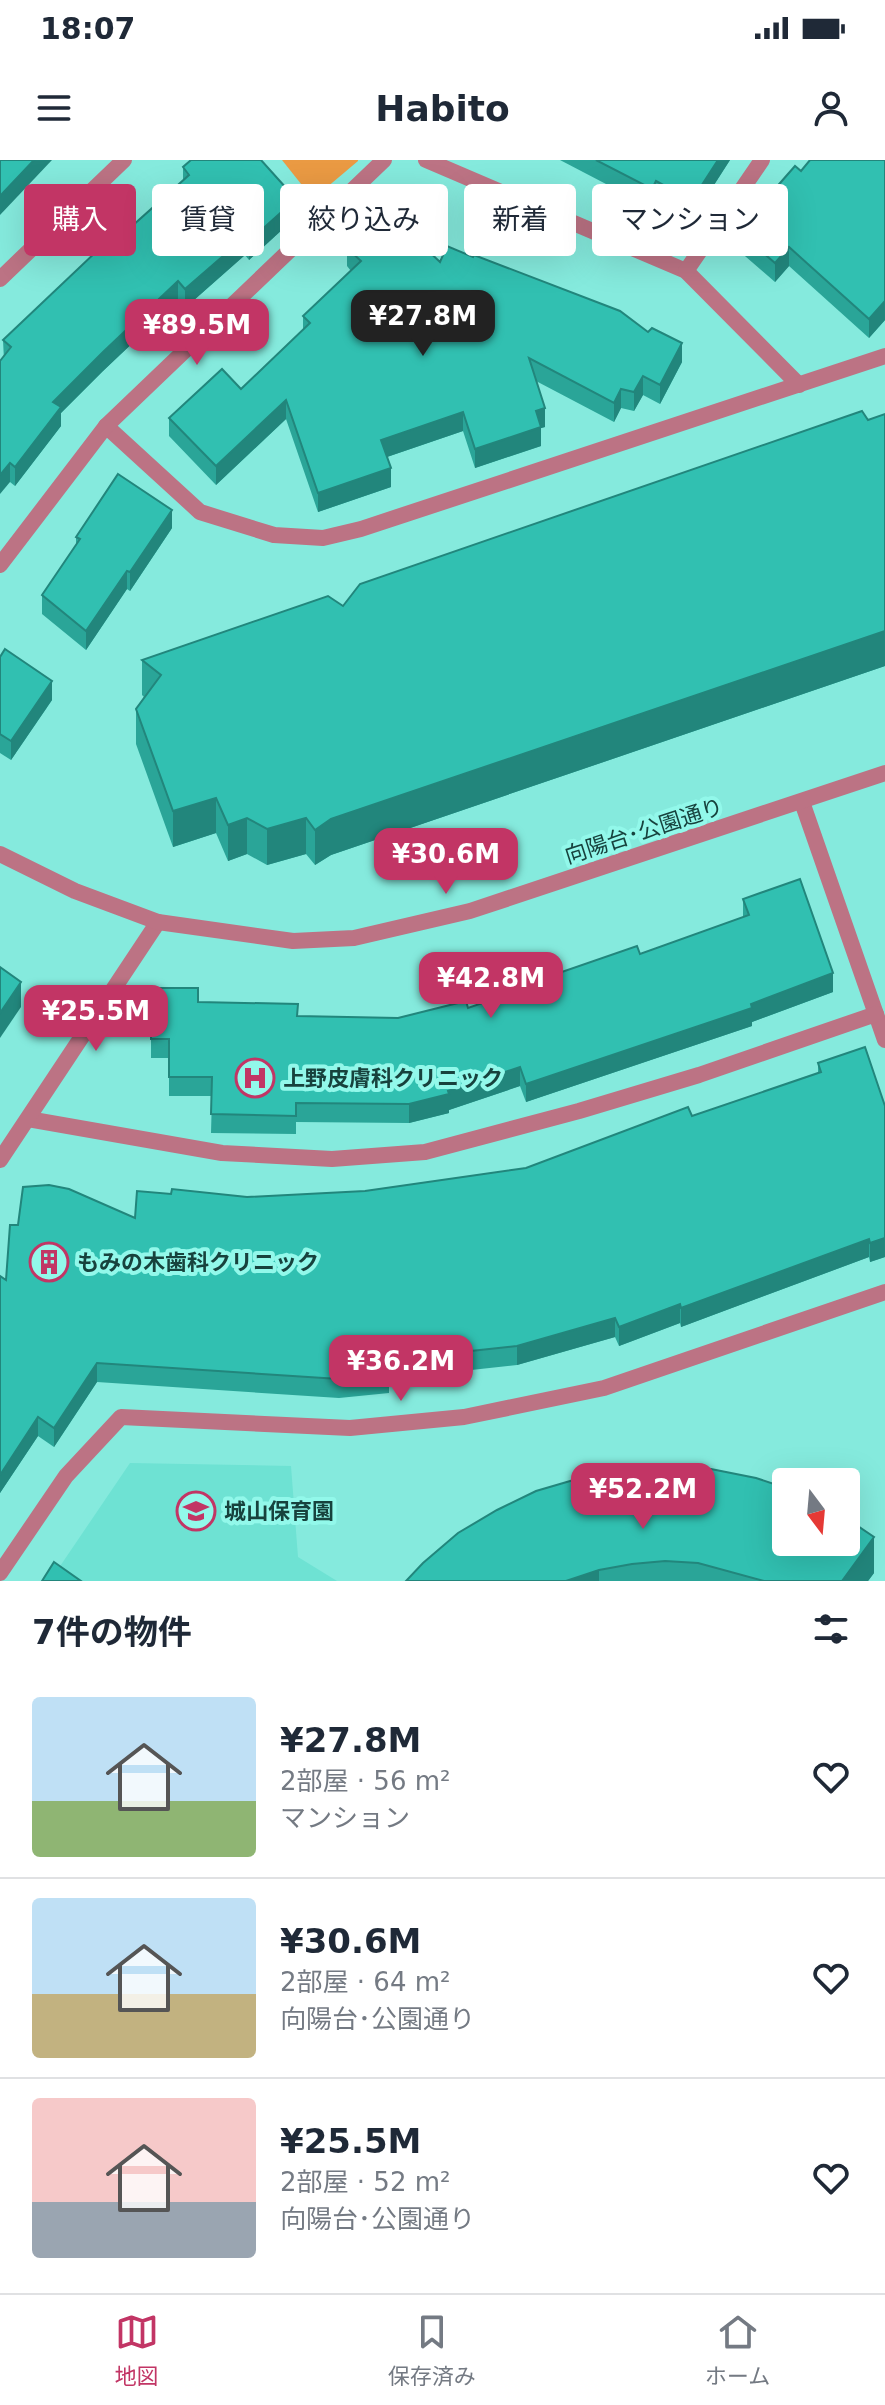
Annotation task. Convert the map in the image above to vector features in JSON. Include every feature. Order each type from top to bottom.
[{"type":"street","points":[[0,279],[124,160]]},
{"type":"street","points":[[0,565],[106,426],[384,160]]},
{"type":"street","points":[[426,160],[686,271],[799,385]]},
{"type":"street","points":[[686,271],[762,160]]},
{"type":"street","points":[[106,426],[200,512],[274,535],[323,538],[361,529],[885,356]]},
{"type":"street","name":"向陽台･公園通り","points":[[0,854],[75,891],[158,922],[293,941],[354,938],[470,911],[885,773]]},
{"type":"street","points":[[802,802],[885,1040]]},
{"type":"street","points":[[0,1160],[158,922]]},
{"type":"street","points":[[28,1119],[222,1153],[332,1159],[425,1152],[699,1075],[876,1014]]},
{"type":"street","points":[[0,1573],[66,1476],[121,1417],[350,1428],[464,1417],[604,1388],[885,1292]]},
{"type":"shaded area","points":[[282,160],[358,160],[331,184],[301,184]]},
{"type":"shaded area","name":"城山保育園","points":[[130,1463],[291,1466],[298,1557],[337,1581],[50,1581]]},
{"type":"building","points":[[0,160],[34,160],[0,196]]},
{"type":"building","points":[[191,160],[261,160],[283,184],[280,184],[280,213],[264,228],[264,184],[179,184],[189,175],[183,167]]},
{"type":"building","points":[[596,160],[718,160],[702,184],[661,184],[656,181],[654,184],[642,184]]},
{"type":"building","points":[[810,160],[885,160],[885,301],[869,319],[788,248],[788,184],[779,184],[795,166],[801,171]]},
{"type":"building","points":[[152,208],[152,256],[223,256],[185,289],[178,281],[103,352],[53,402],[61,407],[15,467],[10,463],[0,475],[0,361],[11,347],[3,340],[92,256],[136,256],[136,222]]},
{"type":"building","points":[[448,246],[464,253],[464,256],[477,256],[620,311],[648,332],[652,328],[682,343],[660,385],[643,376],[634,392],[621,389],[614,403],[529,358],[545,408],[536,411],[541,427],[475,449],[463,412],[381,440],[391,468],[318,493],[286,400],[216,466],[169,418],[222,369],[241,389],[310,323],[303,316],[361,261],[356,256],[434,256],[440,262],[443,256],[448,256]]},
{"type":"building","points":[[767,256],[781,256],[775,263]]},
{"type":"building","points":[[862,411],[868,420],[885,414],[885,631],[331,819],[315,830],[306,818],[267,829],[247,818],[228,825],[216,798],[173,811],[136,709],[161,675],[142,660],[328,596],[343,606],[360,584]]},
{"type":"building","points":[[118,474],[172,510],[86,631],[42,595]]},
{"type":"building","points":[[5,649],[52,681],[11,741],[0,734],[0,657]]},
{"type":"building","points":[[800,879],[833,973],[751,1004],[752,1008],[526,1084],[520,1067],[448,1091],[449,1094],[409,1104],[296,1103],[296,1116],[211,1114],[212,1077],[169,1077],[169,1039],[151,1039],[151,988],[198,988],[198,1002],[298,1004],[297,1016],[398,1018],[466,1001],[468,1008],[637,946],[640,954],[749,915],[743,899]]},
{"type":"building","points":[[0,967],[21,982],[0,1013]]},
{"type":"building","points":[[865,1047],[885,1106],[885,1238],[870,1243],[869,1239],[681,1308],[680,1304],[619,1327],[615,1318],[517,1346],[388,1360],[389,1374],[339,1379],[97,1363],[54,1428],[38,1417],[0,1475],[0,1276],[6,1280],[10,1225],[18,1225],[23,1187],[49,1185],[69,1189],[135,1218],[137,1191],[171,1194],[172,1189],[247,1197],[365,1191],[526,1168],[688,1107],[692,1116],[821,1072],[818,1063]]},
{"type":"building","points":[[665,1467],[711,1469],[772,1483],[772,1556],[860,1556],[860,1528],[874,1537],[842,1581],[764,1581],[698,1563],[665,1561],[599,1570],[566,1581],[406,1581],[458,1533],[497,1510],[536,1491],[619,1471]]},
{"type":"building","points":[[54,1562],[81,1581],[42,1581]]},
{"type":"place","name":"上野皮膚科クリニック","points":[[255,1078]]},
{"type":"place","name":"もみの木歯科クリニック","points":[[49,1262]]},
{"type":"place","name":"城山保育園","points":[[196,1511]]}]
